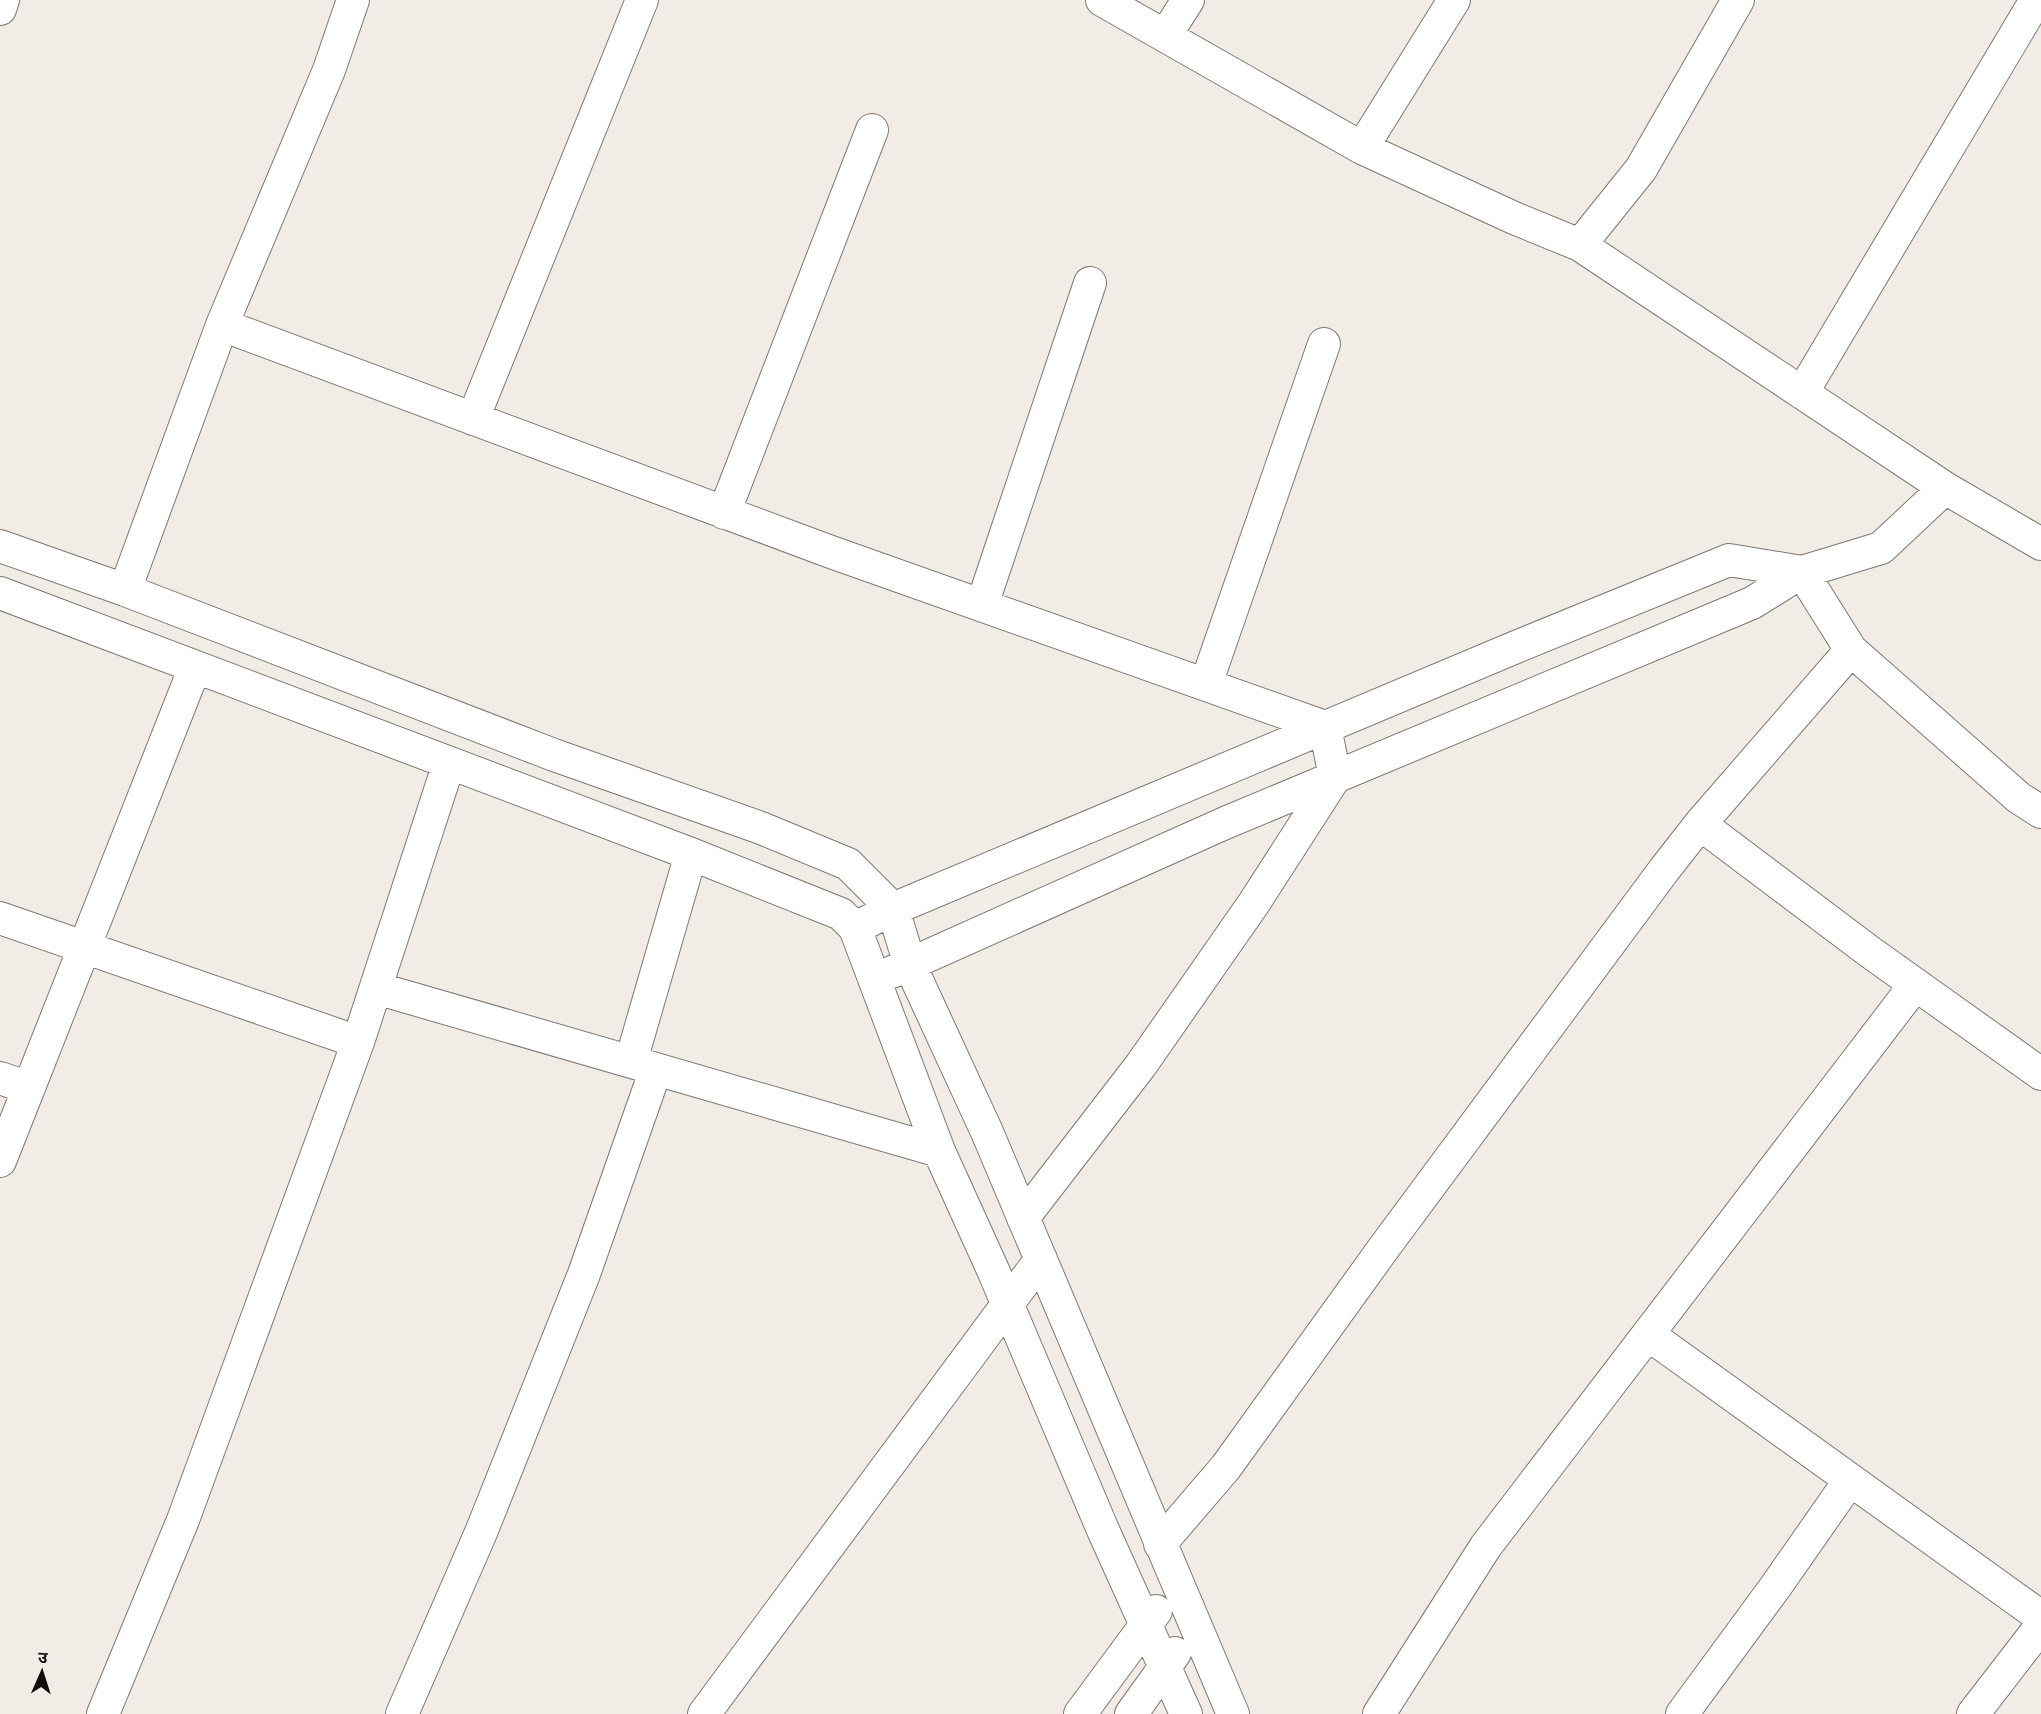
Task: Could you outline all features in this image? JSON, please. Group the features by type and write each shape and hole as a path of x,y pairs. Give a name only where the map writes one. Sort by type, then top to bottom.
{"street":[{"path":"0,9 3,0"},
{"path":"125,590 222,325 329,70 353,0"},
{"path":"473,419 642,0"},
{"path":"1102,0 1362,148 1580,245 1945,488 2041,544"},
{"path":"1165,36 1188,0"},
{"path":"1362,148 1454,0"},
{"path":"1580,245 1641,170 1738,0"},
{"path":"1802,393 2036,0"},
{"path":"724,513 872,130"},
{"path":"982,605 1090,283"},
{"path":"222,325 724,513 1325,727"},
{"path":"1206,684 1324,344"},
{"path":"875,979 1335,777 1752,603 1802,572 1881,548 1945,488"},
{"path":"0,546 125,590 554,755 794,842 848,864 893,909 910,964 1041,1259 1233,1714"},
{"path":"855,928 893,909 1325,727 1729,560 1802,572 1851,650 2019,798 2041,812"},
{"path":"0,593 691,854 841,914 855,928 939,1151 1007,1302 1103,1530 1186,1714"},
{"path":"1160,1544 1226,1467 1383,1249 1700,824 1851,650"},
{"path":"0,1161 14,1083 84,947 195,667"},
{"path":"1023,1218 1141,1065 1254,903 1335,777 1325,727"},
{"path":"103,1714 183,1520 358,1042 449,763"},
{"path":"1700,824 1915,985 2041,1074"},
{"path":"402,1714 482,1530 580,1285 644,1065 691,854"},
{"path":"0,918 358,1042"},
{"path":"1379,1714 1486,1546 1915,985"},
{"path":"376,988 939,1151"},
{"path":"704,1714 1041,1259"},
{"path":"1649,1335 2041,1617"},
{"path":"1682,1714 1850,1480"},
{"path":"1080,1714 1177,1583"},
{"path":"1131,1714 1195,1626"},
{"path":"1973,1714 2041,1626"}]}
